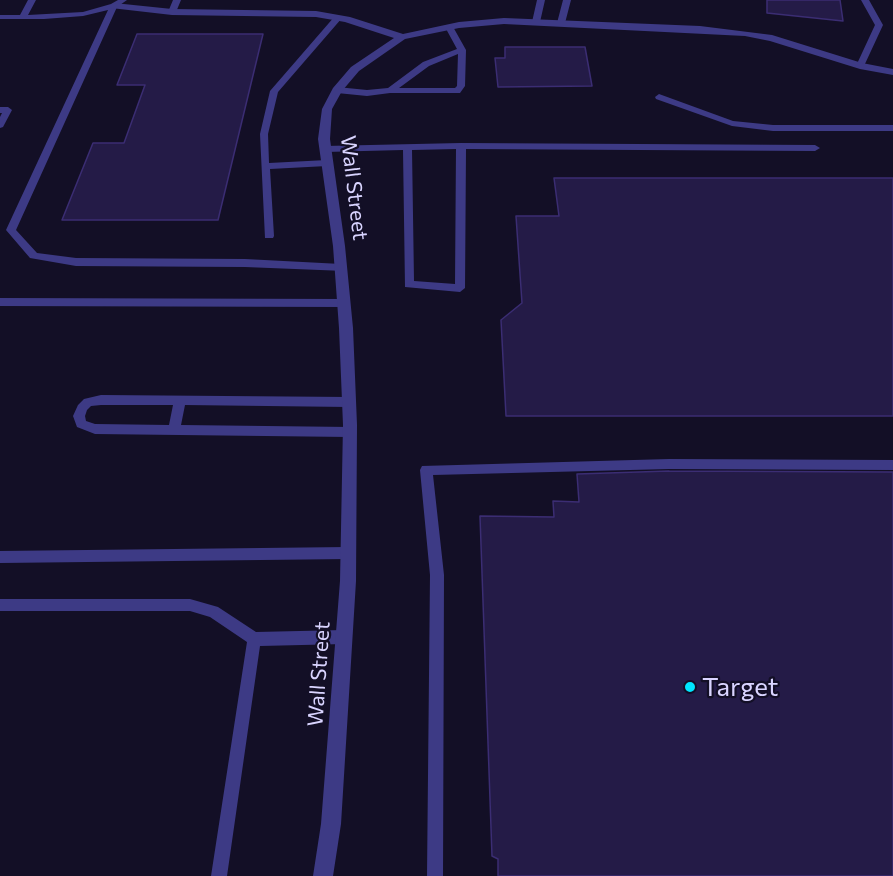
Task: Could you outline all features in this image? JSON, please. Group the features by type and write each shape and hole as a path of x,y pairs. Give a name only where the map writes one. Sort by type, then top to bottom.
{"street":[{"path":"118,3 172,12 297,12 338,18 402,37"},
{"name":"Wall Street","path":"323,876 331,824 348,553 350,432 344,303 325,149 325,118 337,90 355,69 402,37 486,22 561,23 745,33 772,38 860,66 893,72"}],"lane":[{"path":"22,17 32,0"},
{"path":"172,12 177,0"},
{"path":"536,22 542,0"},
{"path":"561,23 567,0"},
{"path":"860,66 879,25 865,0"},
{"path":"0,17 83,14 118,3"},
{"path":"118,3 11,230 34,256 76,262 245,263 341,268"},
{"path":"269,236 264,134 274,91 338,18"},
{"path":"337,90 367,93 390,90 457,92 462,86 462,50 449,27"},
{"path":"390,90 426,64 462,50"},
{"path":"659,98 732,123 773,128 893,128"},
{"path":"0,110 8,110 0,125"},
{"path":"325,149 461,146 815,148"},
{"path":"407,147 409,284 460,288 461,146"},
{"path":"265,166 327,163"},
{"path":"0,302 344,303"},
{"path":"174,430 180,400"},
{"path":"349,402 94,401 88,402 80,416 81,424 95,429 350,432"},
{"path":"435,876 437,575 426,470 669,464 893,465"},
{"path":"0,556 348,553"},
{"path":"0,606 190,605 213,612 254,639 344,637"},
{"path":"219,876 254,639"}],"building":[{"path":"767,0 840,0 843,21 767,13"},
{"path":"137,34 263,34 218,220 62,220 93,143 124,143 145,85 117,85"},
{"path":"505,47 585,47 592,86 498,87 495,58 505,58"},
{"path":"554,178 893,178 893,416 506,416 501,320 522,303 516,216 559,216"},
{"name":"Target","path":"669,471 893,472 893,876 498,876 498,859 492,856 480,516 554,517 553,501 579,502 577,474"}],"place":[{"name":"Target","path":"690,687"}]}
